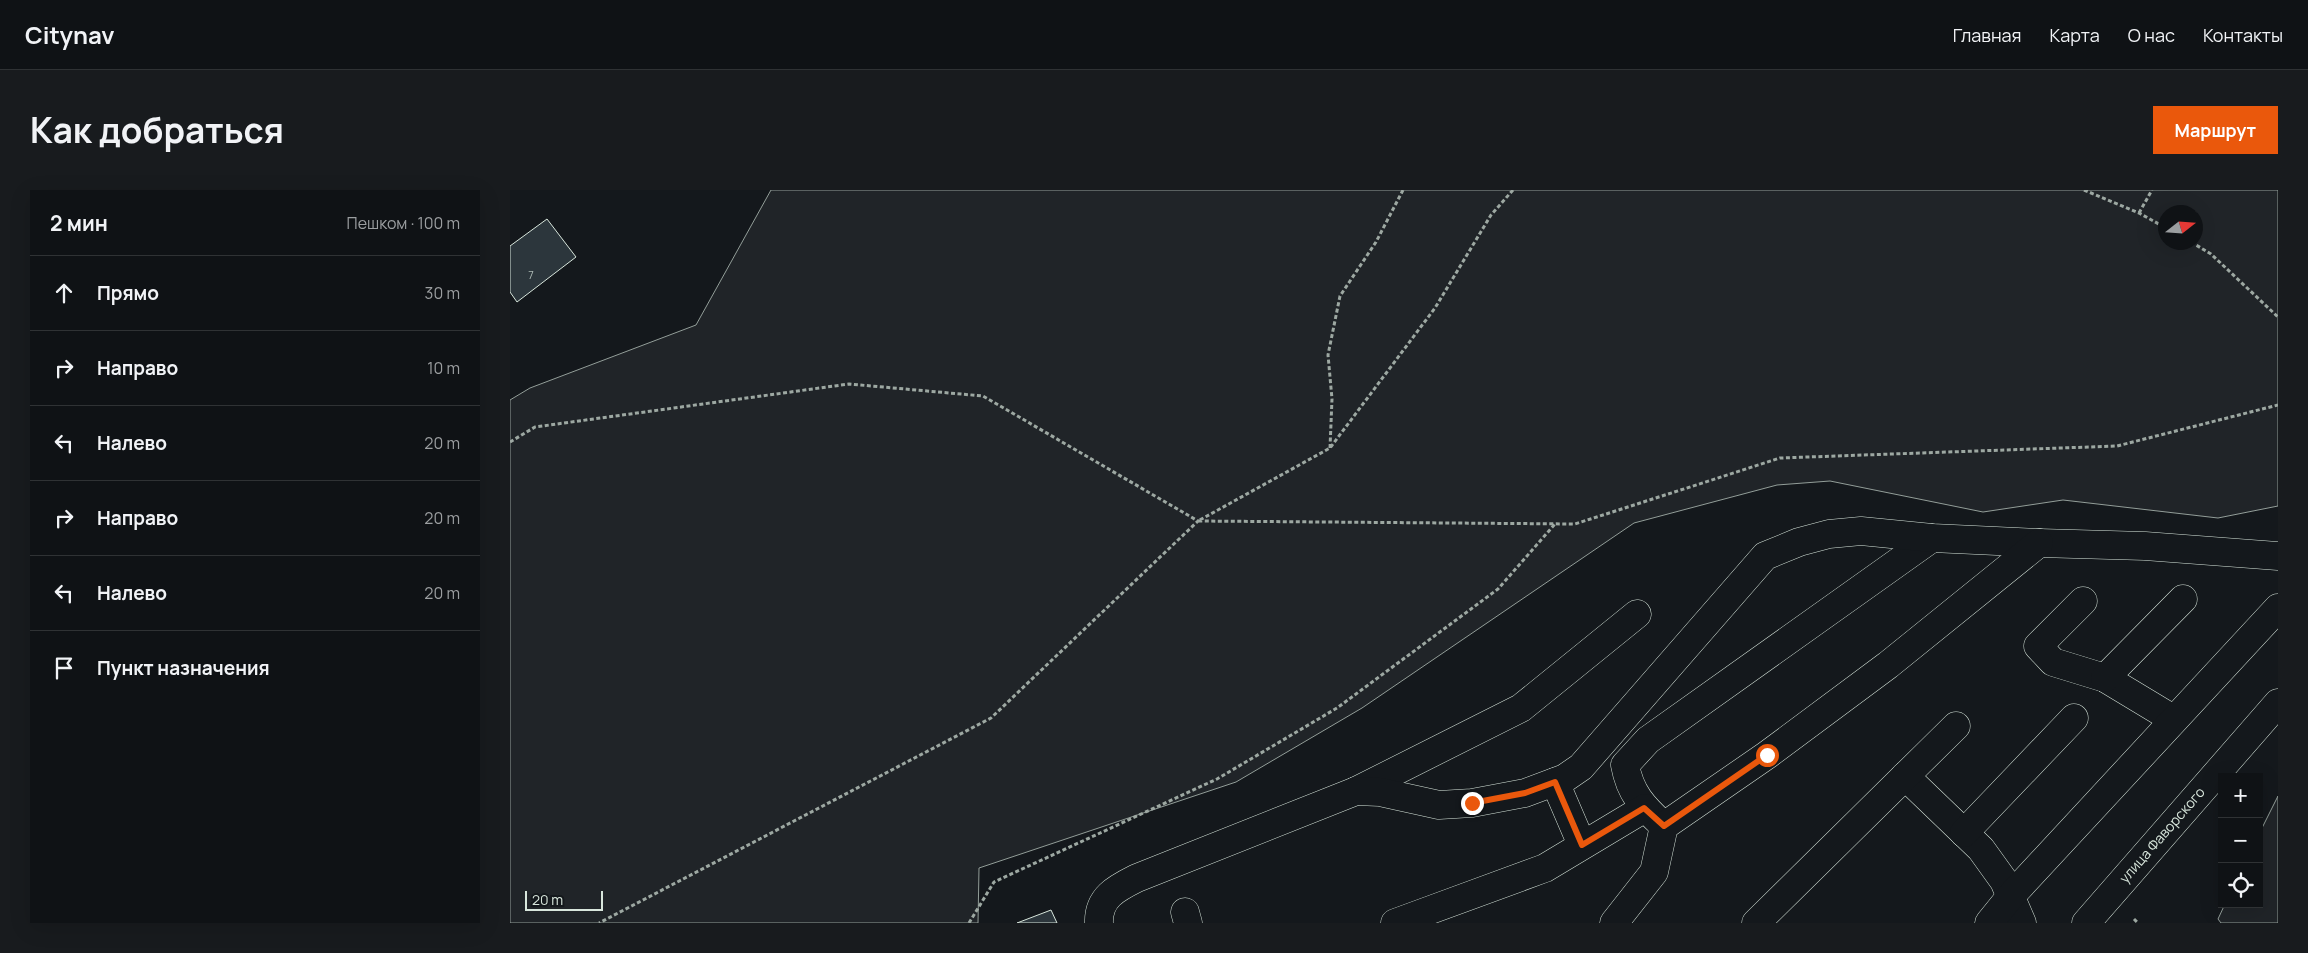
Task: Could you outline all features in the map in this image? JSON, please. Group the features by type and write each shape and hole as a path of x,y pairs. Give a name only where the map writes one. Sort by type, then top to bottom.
{"street":[{"path":"1356,791 1380,792 1439,804 1472,803 1525,793 1565,778 1581,767 1765,556 1799,542 1829,534 1861,531 1932,538 2146,546 2278,556"},
{"path":"1614,923 1654,872 1654,817 1628,783 1625,765 1648,740 1932,538"},
{"path":"1395,923 1545,868 1582,845 1654,817 1767,755 1888,666 2039,543"},
{"path":"2104,678 2183,599"},
{"path":"2083,601 2038,646 2053,662 2104,678 2173,720"},
{"path":"1989,923 2010,897 2278,608"},
{"path":"1099,923 1102,902 1112,890 1137,878 1356,791 1521,708 1637,614"},
{"name":"улица Фаворского","path":"2086,923 2278,703"},
{"path":"1964,833 2074,718"},
{"path":"1756,923 1956,726"},
{"path":"1905,776 1981,849 2004,881 2022,923"},
{"path":"1555,782 1582,845"}],"path":[{"path":"1330,448 1332,399 1328,355 1340,296 1376,242 1403,190"},
{"path":"599,923 991,718 1198,521 1330,448 1435,308 1491,215 1513,190"},
{"path":"2084,190 2139,213 2158,224"},
{"path":"2139,213 2152,190"},
{"path":"2203,249 2211,254 2278,317"},
{"path":"510,442 536,427 849,384 983,396 1198,521 1575,524 1780,458 2117,446 2278,405"},
{"path":"969,923 994,882 1218,779 1336,708 1498,589 1555,524"},
{"path":"2134,918 2138,923"}],"shaded area":[{"path":"771,190 2278,190 2278,506 2218,518 2063,500 1983,512 1830,481 1777,485 1634,523 1362,708 1236,782 979,868 978,923 510,923 510,400 530,388 696,325"},
{"path":"2278,796 2278,923 2221,923 2218,919 2223,908 2263,908 2263,826"}],"building":[{"path":"547,219 576,257 517,302 510,292 510,246"},
{"path":"1051,910 1057,923 1017,923"}],"route":[{"path":"1472,803 1525,793 1555,782 1582,845 1644,808 1664,826 1767,755"}]}
